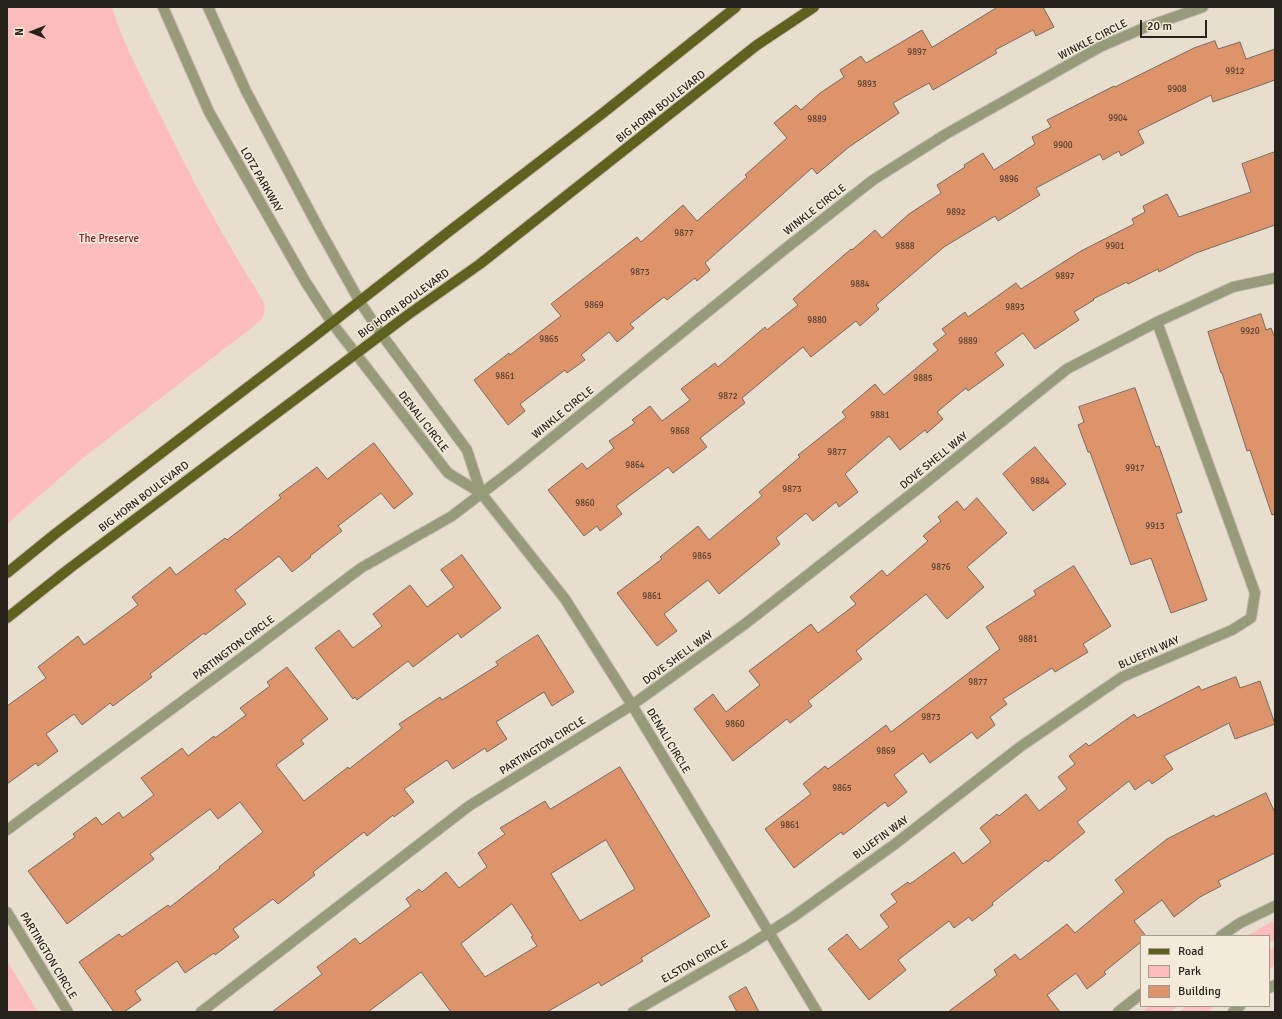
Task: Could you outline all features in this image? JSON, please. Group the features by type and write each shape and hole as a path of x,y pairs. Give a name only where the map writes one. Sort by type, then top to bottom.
{"main road":[{"path":"7,573 55,534 360,302 453,228 603,113 736,7"},
{"name":"BIG HORN BOULEVARD","path":"7,618 151,507 409,314 480,264 757,45 814,7"}],"street":[{"name":"LOTZ PARKWAY","path":"163,7 209,112 300,273 332,323 356,354"},
{"path":"208,7 246,91 317,225 360,302 382,335"},
{"name":"WINKLE CIRCLE","path":"481,493 516,467 785,249 873,180 946,134 1100,47 1146,27 1203,7"},
{"name":"DOVE SHELL WAY","path":"632,705 745,624 924,484 1067,369 1157,322 1233,287 1275,278"},
{"name":"BLUEFIN WAY","path":"768,932 895,844 1020,747 1122,676 1232,630 1251,618 1255,593 1157,322"},
{"name":"DENALI CIRCLE","path":"382,335 467,450 481,493 565,599 632,705 817,1012"},
{"name":"DENALI CIRCLE","path":"356,354 448,473 481,493"},
{"name":"PARTINGTON CIRCLE","path":"7,830 361,568 446,520 481,493"},
{"name":"PARTINGTON CIRCLE","path":"201,1012 469,806 632,705"},
{"path":"1222,935 1240,923 1275,906"},
{"name":"PARTINGTON CIRCLE","path":"7,912 68,1012"},
{"name":"ELSTON CIRCLE","path":"633,1012 768,932"},
{"path":"1118,1012 1140,995"}],"green space":[{"name":"The Preserve","path":"7,7 112,7 127,48 171,137 195,184 262,299 265,308 264,314 259,322 83,458 7,524"},
{"path":"1275,920 1275,940 1270,942 1270,935 1248,935"},
{"path":"1275,947 1275,966 1270,968 1270,950"},
{"path":"7,961 38,1012 7,1012"},
{"path":"1148,1007 1177,1007 1170,1012 1141,1012"},
{"path":"1186,1007 1214,1007 1208,1012 1179,1012"}],"building":[{"path":"998,7 1043,7 1054,27 1036,36 1033,30 995,50 997,53 933,90 929,83 893,103 899,113 849,147 817,174 812,168 705,263 710,270 697,281 695,278 667,300 664,297 630,324 634,328 617,342 609,332 581,355 585,360 567,373 565,370 520,404 525,411 508,425 474,380 561,316 551,304 637,237 641,242 683,205 697,221 747,177 745,175 787,138 774,123 796,105 801,110 820,93 844,77 840,70 861,56 866,63 922,30 932,47"},
{"path":"1215,41 1218,49 1240,42 1246,59 1275,49 1275,80 1213,102 1211,95 1138,131 1144,143 1121,156 1119,151 1103,160 1100,154 1036,188 1040,195 998,221 995,216 944,247 876,305 879,309 860,326 856,321 811,357 803,347 742,398 745,403 700,438 707,447 673,473 668,467 616,506 622,514 600,531 597,526 584,536 548,490 582,463 587,469 614,448 609,441 635,423 632,420 650,406 662,421 690,400 681,389 715,363 718,367 765,327 767,330 798,305 793,299 875,230 882,238 909,214 941,193 937,185 965,167 964,165 983,153 994,170 1035,144 1032,137 1051,127 1047,120 1194,48"},
{"path":"1275,152 1275,225 1196,253 1159,272 1158,269 1093,299 1094,300 1074,312 1079,320 1035,349 1023,333 995,353 1004,365 968,391 966,388 937,412 943,419 927,433 925,430 900,450 889,436 845,474 858,492 839,507 836,502 813,521 806,513 776,538 780,544 719,594 708,580 664,614 677,631 657,646 617,593 662,559 660,557 698,526 709,540 762,496 759,492 800,457 798,455 846,417 842,412 875,384 884,395 938,350 933,344 946,334 942,329 965,312 968,317 1016,283 1021,289 1081,251 1134,224 1132,219 1145,212 1143,206 1167,194 1179,217 1251,192 1242,164"},
{"path":"1261,314 1266,330 1271,328 1275,338 1275,514 1272,515 1250,450 1247,451 1208,332"},
{"path":"1135,388 1156,447 1159,446 1182,512 1176,514 1207,600 1171,613 1151,558 1131,565 1090,452 1088,452 1078,425 1084,422 1079,407"},
{"path":"374,443 413,494 394,509 381,493 338,526 342,531 292,572 279,556 235,590 246,604 205,635 204,633 150,674 152,677 113,706 110,703 82,725 74,714 46,734 58,751 38,766 36,763 7,784 7,706 46,678 38,667 78,636 84,645 138,605 132,597 170,567 176,575 225,538 227,540 281,498 279,495 317,467 327,479"},
{"path":"1035,447 1066,484 1033,511 1003,474"},
{"path":"977,498 1007,533 967,567 984,587 947,619 926,594 856,651 862,659 808,701 812,706 790,723 787,719 733,761 694,709 713,694 726,712 760,685 749,671 811,624 818,633 856,604 850,597 882,570 887,576 928,541 923,536 941,521 938,517 957,501 964,510"},
{"path":"462,555 501,608 461,638 458,633 413,667 408,661 357,700 355,697 353,699 315,648 339,630 353,648 382,626 373,614 410,585 427,607 454,587 441,570"},
{"path":"1074,566 1111,626 1083,644 1088,652 1055,672 1052,668 1003,699 1007,704 990,717 995,725 977,739 972,732 930,763 923,753 894,775 907,792 888,807 885,802 843,835 841,832 794,868 765,829 811,794 803,784 825,766 828,769 886,725 891,732 1000,649 986,627 1036,595 1034,591"},
{"path":"538,635 574,692 552,706 544,692 496,722 507,739 487,752 485,748 453,769 447,760 404,789 414,802 394,817 393,815 367,836 364,832 313,872 315,875 278,904 273,899 233,929 239,937 215,955 214,953 185,973 177,961 135,991 141,1000 124,1012 114,1012 79,962 119,934 122,937 168,905 170,907 263,832 240,802 218,819 210,809 150,854 154,859 67,924 28,871 75,837 73,834 96,817 102,825 119,812 123,818 154,795 141,778 182,748 188,756 214,736 215,738 246,715 240,708 270,686 267,682 287,667 328,719 301,740 304,744 276,765 304,801 348,767 349,769 402,728 399,724 440,697 442,700 498,665 496,662"},
{"path":"1236,677 1240,688 1260,681 1275,724 1235,739 1229,723 1164,756 1173,769 1152,784 1149,780 1135,790 1129,781 1077,822 1085,832 1048,862 1046,860 992,903 993,905 972,921 969,917 954,928 949,921 898,960 906,970 869,1000 828,949 847,934 860,950 889,927 880,915 897,902 891,894 908,882 910,884 954,852 963,864 991,842 980,828 997,814 999,816 1026,794 1039,811 1067,789 1058,777 1075,764 1069,756 1086,743 1089,746 1134,714 1137,718 1199,686 1201,690"},
{"path":"620,767 710,916 641,958 643,961 601,986 599,982 547,1012 451,1012 421,972 368,1012 272,1012 322,974 317,967 355,938 360,944 411,906 406,899 419,889 422,892 446,872 459,888 487,867 478,853 505,834 500,828 545,801 550,809","holes":["606,840 635,889 580,921 551,874","512,904 533,936 531,937 537,946 485,977 461,944"]},
{"path":"1266,793 1275,813 1275,853 1218,881 1221,886 1200,897 1174,917 1162,900 1134,921 1145,935 1140,935 1140,943 1104,972 1106,974 1087,989 1076,973 1047,995 1060,1012 948,1012 997,975 994,970 1015,954 1020,960 1067,924 1075,933 1124,892 1115,880 1167,839 1214,815 1215,817"},
{"path":"746,987 759,1012 737,1012 729,997"}]}
